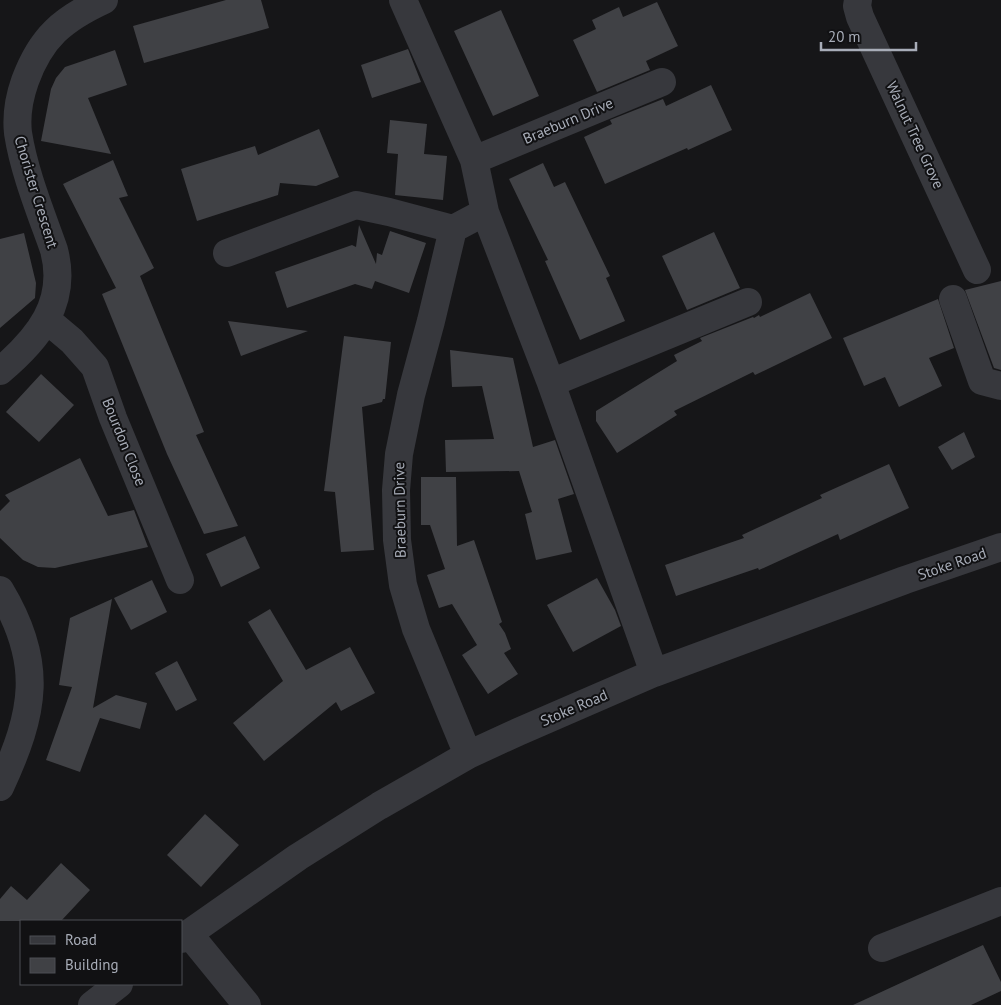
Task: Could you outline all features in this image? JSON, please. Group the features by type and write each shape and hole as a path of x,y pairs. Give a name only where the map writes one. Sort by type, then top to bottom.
{"street":[{"name":"Chorister Crescent","path":"0,371 26,347 47,320 54,297 58,264 21,151 18,105 33,62 46,40 68,20 104,0"},
{"path":"403,0 474,160 478,187 485,212 551,383 654,673"},
{"name":"Walnut Tree Grove","path":"858,0 857,6 860,17 977,270"},
{"name":"Braeburn Drive","path":"474,160 662,82"},
{"path":"227,252 356,206 389,212 453,229 485,212"},
{"name":"Braeburn Drive","path":"453,229 411,395 399,454 396,490 397,540 403,585 416,629 468,755"},
{"path":"953,299 982,381 1001,386"},
{"path":"551,383 748,302"},
{"name":"Bourdon Close","path":"47,320 72,341 95,367 113,418 180,580"},
{"name":"Stoke Road","path":"185,936 312,849 388,801 468,755 654,673 896,583 1001,547"},
{"path":"0,590 15,615 24,641 31,690 22,736 0,787"},
{"path":"882,948 1001,901"},
{"path":"185,936 247,1005"},
{"path":"92,1005 118,985"}],"building":[{"path":"226,0 261,0 269,28 144,63 133,26"},
{"path":"657,2 678,46 646,61 650,70 597,92 573,40 596,29 592,20 619,7 623,17"},
{"path":"501,10 539,96 493,116 454,31"},
{"path":"408,49 421,82 372,98 361,65"},
{"path":"115,50 127,85 88,98 111,154 41,141 51,89 56,78 65,67"},
{"path":"711,85 732,130 605,184 584,137 612,124 610,120 663,99 666,106"},
{"path":"390,120 427,124 424,154 447,156 443,200 395,195 398,154 387,153"},
{"path":"319,129 339,177 316,186 280,183 278,195 197,221 181,169 255,146 258,155"},
{"path":"113,160 128,196 119,198 154,268 140,276 204,432 196,435 238,526 204,534 167,454 102,294 116,288 63,184"},
{"path":"543,163 554,187 565,182 610,276 606,278 625,321 580,340 545,261 548,260 509,179"},
{"path":"359,225 376,264 377,253 382,255 390,231 426,243 409,293 375,281 372,289 355,284 287,308 275,272 352,245 356,247"},
{"path":"714,232 740,288 687,310 662,256"},
{"path":"24,233 36,283 35,298 0,328 0,239"},
{"path":"1001,281 1001,370 994,368 965,290"},
{"path":"810,293 832,338 755,375 753,372 674,411 677,415 617,453 596,421 596,411 677,361 674,355 702,341 700,338 753,317 759,315 760,317"},
{"path":"938,299 954,348 929,358 942,386 899,407 885,377 864,386 843,338"},
{"path":"228,321 308,331 241,356"},
{"path":"344,336 391,342 385,399 382,402 362,407 374,550 341,552 335,492 324,491"},
{"path":"450,350 513,358 533,447 555,440 574,494 558,499 572,552 536,560 525,514 532,512 519,471 446,472 445,440 494,439 482,386 452,387"},
{"path":"41,374 74,405 39,442 6,412"},
{"path":"964,432 975,457 952,470 938,447"},
{"path":"80,458 108,516 134,510 148,547 55,568 38,567 23,560 0,538 0,511 10,501 5,495"},
{"path":"889,464 909,508 840,540 838,534 759,570 758,568 676,596 665,565 744,538 742,535 822,498 820,495"},
{"path":"421,477 456,477 457,546 474,540 502,622 499,624 505,633 511,649 504,653 518,674 488,694 462,655 477,645 452,604 439,608 427,575 445,569 430,525 421,525"},
{"path":"245,536 260,568 221,587 206,554"},
{"path":"597,578 615,610 621,626 573,652 547,605"},
{"path":"152,580 167,612 131,630 114,598"},
{"path":"112,599 93,708 116,695 147,703 140,729 100,718 80,772 46,760 72,687 59,685 70,618"},
{"path":"270,609 306,670 350,647 375,693 341,711 336,702 264,761 233,723 283,681 248,622"},
{"path":"177,661 197,700 176,711 155,673"},
{"path":"205,814 239,845 201,887 167,855"},
{"path":"61,863 90,890 62,920 0,921 0,899 11,886 27,900"},
{"path":"983,945 1001,982 1001,991 971,1005 853,1005"}]}
